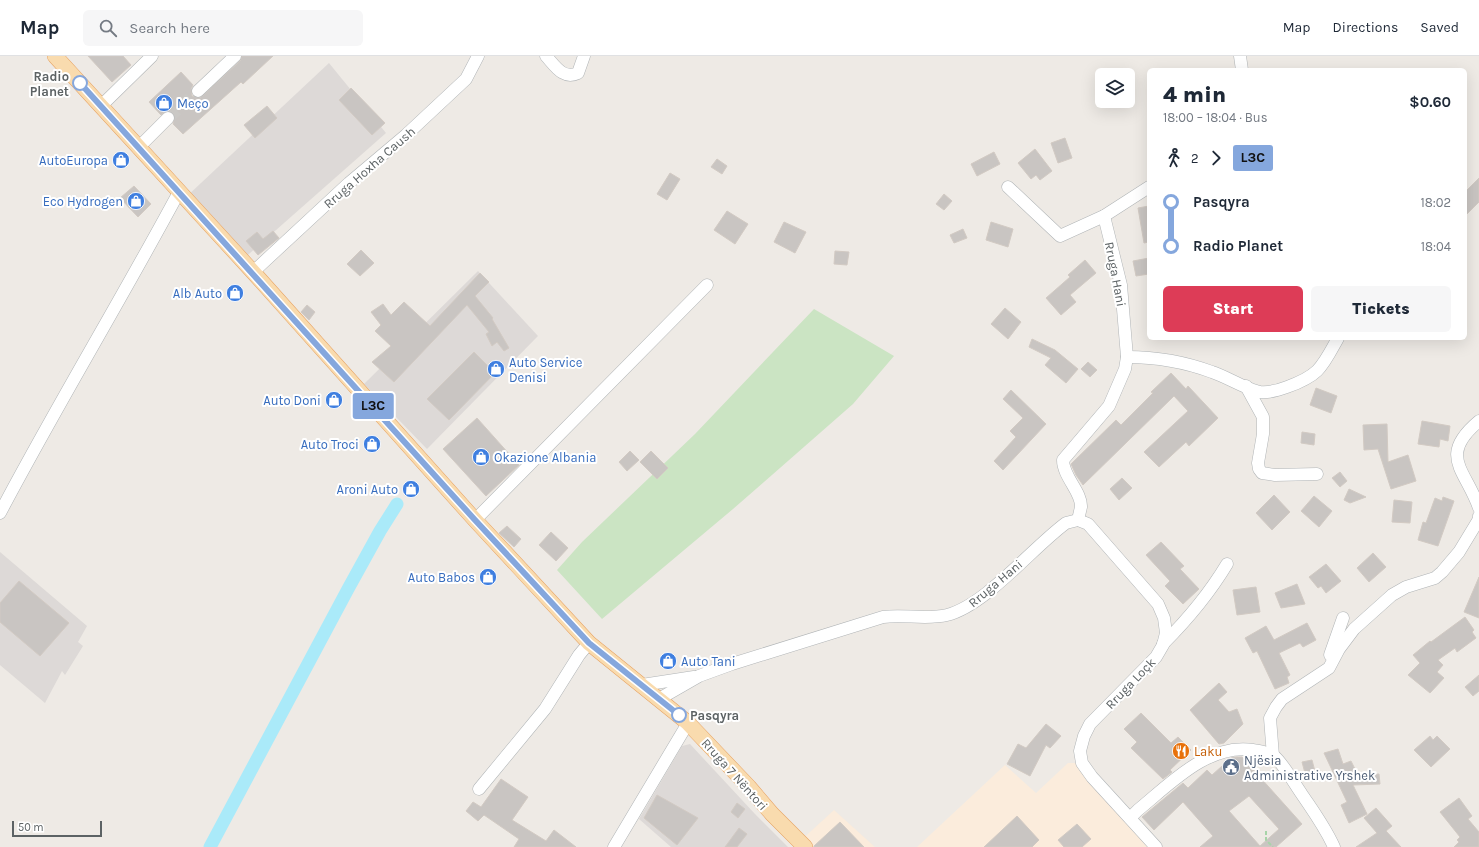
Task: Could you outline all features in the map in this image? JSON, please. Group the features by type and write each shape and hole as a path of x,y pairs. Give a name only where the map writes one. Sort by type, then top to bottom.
{"main road":[{"name":"Rruga 7 Nëntori","path":"55,56 253,272 475,520 589,643 688,723 749,787 772,814 805,847"}],"street":[{"path":"101,106 152,56"},
{"path":"198,91 235,56"},
{"name":"Rruga Hoxha Caush","path":"253,272 349,183 406,136 461,84 466,79 478,56"},
{"path":"546,56 557,69 565,75 572,76 578,73 582,66 584,56"},
{"path":"1240,56 1242,68"},
{"path":"138,148 168,118"},
{"path":"1008,187 1060,236 1104,216 1147,188"},
{"path":"0,513 42,433 143,258 179,192"},
{"name":"Rruga Hani","path":"659,699 699,676 732,664 883,617 896,615 930,617 958,612 980,598 1055,531 1066,523 1078,520 1081,506 1079,497 1063,467 1063,460 1109,406 1125,369 1127,357 1121,285 1104,216"},
{"path":"475,520 708,285"},
{"path":"1127,357 1140,357 1181,363 1212,372 1259,392 1277,391 1313,376 1324,364 1337,340"},
{"path":"1246,386 1263,418 1263,434 1258,463 1259,469 1262,473 1275,475 1317,474"},
{"path":"1479,421 1463,436 1457,446 1460,468 1466,483 1476,498 1479,508"},
{"path":"1274,756 1270,718 1282,699 1329,668 1339,648 1354,629 1392,595 1406,586 1435,578 1442,572 1459,552 1479,519 1479,516"},
{"name":"Rruga Loçk","path":"1078,520 1088,524 1158,604 1164,618 1166,633 1156,657 1090,724 1084,736 1080,751 1082,763 1092,777 1154,846"},
{"path":"1162,645 1186,621 1210,592 1227,564"},
{"path":"1329,668 1328,658 1343,618"},
{"path":"479,789 545,709 579,655 589,643"},
{"name":"Rruga Hani","path":"642,685 699,676"},
{"path":"614,847 688,723"},
{"path":"1130,818 1192,767 1215,754 1242,748 1262,751 1274,756 1327,830 1334,847"}],"path":[{"path":"1266,831 1266,840 1273,847"}],"shaded area":[{"path":"329,63 386,133 241,261 185,198"},
{"path":"478,271 538,336 427,449 364,384"},
{"path":"0,552 87,626 78,642 83,646 65,675 62,671 45,703 0,665"},
{"path":"690,744 788,847 671,847 639,819 682,746"},
{"path":"1068,763 1082,763 1151,847 917,847 1005,765 1036,793"},
{"path":"834,810 875,847 805,847 799,842"}],"green space":[{"path":"814,309 894,356 853,404 733,509 602,619 557,570 582,542 695,434"}],"building":[{"path":"88,56 123,56 131,65 112,82"},
{"path":"242,56 273,56 243,84 241,82 183,134 173,124 175,116 173,112 166,111 161,115 149,102 181,72 193,85 191,89 192,96 200,98 240,61"},
{"path":"351,88 385,123 372,135 339,100"},
{"path":"267,106 277,118 255,138 244,125"},
{"path":"1065,138 1072,158 1058,163 1051,143"},
{"path":"1035,149 1052,171 1040,180 1036,175 1031,179 1018,163"},
{"path":"994,152 1000,164 977,176 971,164"},
{"path":"717,159 727,166 722,174 711,167"},
{"path":"670,173 680,179 667,200 657,194"},
{"path":"1479,178 1479,202 1467,214 1467,190"},
{"name":"Eco Hydrogen","path":"134,186 151,204 138,217 120,198"},
{"path":"944,194 952,201 944,210 936,204"},
{"path":"1147,206 1147,242 1144,243 1138,208"},
{"path":"727,211 748,224 735,244 714,230"},
{"path":"784,222 806,232 795,253 774,242"},
{"path":"991,222 1013,229 1008,247 986,240"},
{"path":"963,229 967,238 954,243 950,235"},
{"path":"273,231 279,238 258,255 246,241 257,232 263,239"},
{"path":"361,250 374,263 360,276 347,264"},
{"path":"835,251 849,252 847,265 834,264"},
{"path":"1147,258 1147,274 1136,276 1133,261"},
{"path":"1085,260 1096,273 1070,295 1076,302 1061,315 1046,298 1070,277 1068,275"},
{"path":"480,273 489,282 475,296 493,318 492,319 509,348 504,351 497,342 492,346 486,334 489,332 467,305 394,382 372,362 391,346 375,331 381,325 371,312 383,304 391,315 404,302 430,326"},
{"path":"307,305 315,312 309,320 301,312"},
{"path":"1005,308 1021,322 1008,339 991,324"},
{"path":"1032,339 1055,350 1078,369 1066,383 1045,365 1051,358 1029,347"},
{"path":"474,352 495,373 449,420 427,399"},
{"path":"1088,362 1097,370 1090,377 1081,369"},
{"path":"1171,373 1186,389 1188,386 1218,418 1189,446 1186,442 1159,467 1144,452 1188,411 1174,396 1083,485 1071,464 1116,420 1121,425 1153,393 1151,392"},
{"path":"1316,388 1337,396 1331,413 1310,405"},
{"path":"1011,390 1046,424 1003,470 994,461 1016,437 1010,431 1023,418 1003,399"},
{"name":"Okazione Albania","path":"477,418 519,465 486,496 443,449"},
{"path":"1422,421 1450,426 1448,441 1440,439 1439,447 1418,444"},
{"path":"1387,424 1388,462 1408,455 1416,481 1391,489 1378,449 1364,450 1363,425"},
{"path":"1302,432 1315,434 1314,445 1301,443"},
{"path":"630,451 639,460 627,471 619,462"},
{"path":"651,451 668,468 657,479 640,462"},
{"path":"1340,472 1347,481 1340,487 1332,478"},
{"path":"1122,478 1132,488 1119,500 1110,489"},
{"path":"1349,489 1366,497 1350,503 1344,500"},
{"path":"1274,495 1290,512 1272,530 1256,513"},
{"path":"1314,496 1332,511 1319,527 1301,511"},
{"path":"1443,497 1454,501 1438,546 1418,540 1423,522 1426,523 1435,498 1442,501"},
{"path":"1394,500 1412,502 1410,523 1392,522"},
{"path":"507,526 521,539 514,547 499,533"},
{"path":"551,532 568,548 556,561 539,545"},
{"path":"1161,542 1184,566 1180,569 1199,589 1183,604 1165,586 1170,581 1146,555"},
{"path":"1373,553 1386,567 1369,582 1357,568"},
{"path":"1326,564 1341,581 1326,593 1321,586 1318,588 1309,577"},
{"path":"1479,577 1479,618 1464,612"},
{"path":"19,581 69,623 40,656 0,622 0,603"},
{"path":"1297,584 1305,604 1281,608 1275,593"},
{"path":"1256,587 1260,612 1237,615 1233,590"},
{"path":"1465,617 1474,630 1472,632 1476,638 1457,652 1455,648 1438,660 1443,665 1437,672 1444,678 1430,693 1408,675 1420,663 1413,655 1430,641 1431,642"},
{"path":"1307,623 1316,640 1303,647 1300,643 1279,653 1290,675 1287,677 1289,683 1275,689 1257,651 1253,653 1245,638 1266,626 1274,640"},
{"path":"1479,675 1479,691 1473,696 1465,687"},
{"path":"1219,683 1227,692 1218,700 1229,712 1237,709 1243,724 1224,743 1219,744 1190,710"},
{"path":"1141,713 1171,743 1178,737 1191,750 1170,770 1172,772 1163,779 1131,748 1137,742 1124,729"},
{"path":"1046,724 1061,736 1050,748 1046,745 1030,776 1007,764 1018,744 1026,748"},
{"path":"1430,736 1433,740 1437,736 1450,749 1431,767 1414,750"},
{"path":"1338,749 1343,764 1351,761 1358,775 1379,774 1380,784 1353,785 1367,814 1349,823 1341,805 1347,802 1324,753"},
{"path":"1242,757 1302,824 1276,847 1200,847 1213,836 1183,802 1154,830 1142,817 1183,783 1188,788 1207,770 1212,775 1231,758","holes":["1249,796 1279,829 1260,846 1229,811"]},
{"path":"1312,760 1316,775 1306,777 1302,762"},
{"path":"501,779 528,797 512,820 546,841 554,830 576,847 514,847 519,839 484,815 478,821 466,811 473,802 481,807"},
{"path":"657,795 698,818 677,845 644,818"},
{"path":"1459,798 1472,816 1468,819 1479,832 1479,847 1454,847 1459,842 1457,840 1460,837 1440,812"},
{"path":"737,803 745,809 738,818 731,812"},
{"path":"1376,808 1392,826 1386,831 1401,847 1356,847 1377,833 1364,818"},
{"path":"1017,816 1039,840 1032,847 984,847"},
{"path":"840,822 864,847 814,847 814,846"},
{"path":"1077,824 1091,839 1082,847 1064,847 1058,840"},
{"path":"739,828 747,834 737,847 725,847"}],"waterway":[{"path":"210,847 348,589 380,531 397,504"}],"tunnel":[{"path":"168,118 198,91"}],"bus line":[{"name":"L3C","path":"80,83 168,181 253,272 475,520 589,643 679,715"}],"place":[{"name":"Radio Planet","path":"80,83"},
{"name":"Meço","path":"164,103"},
{"name":"AutoEuropa","path":"121,160"},
{"name":"Eco Hydrogen","path":"136,201"},
{"name":"Alb Auto","path":"235,293"},
{"name":"Auto Service Denisi","path":"496,369"},
{"name":"Auto Doni","path":"334,400"},
{"name":"Auto Troci","path":"372,444"},
{"name":"Okazione Albania","path":"481,457"},
{"name":"Aroni Auto","path":"411,489"},
{"name":"Auto Babos","path":"488,577"},
{"name":"Auto Tani","path":"668,661"},
{"name":"Pasqyra","path":"679,715"},
{"name":"Laku","path":"1181,751"},
{"name":"Njësia Administrative Yrshek","path":"1231,767"}]}
